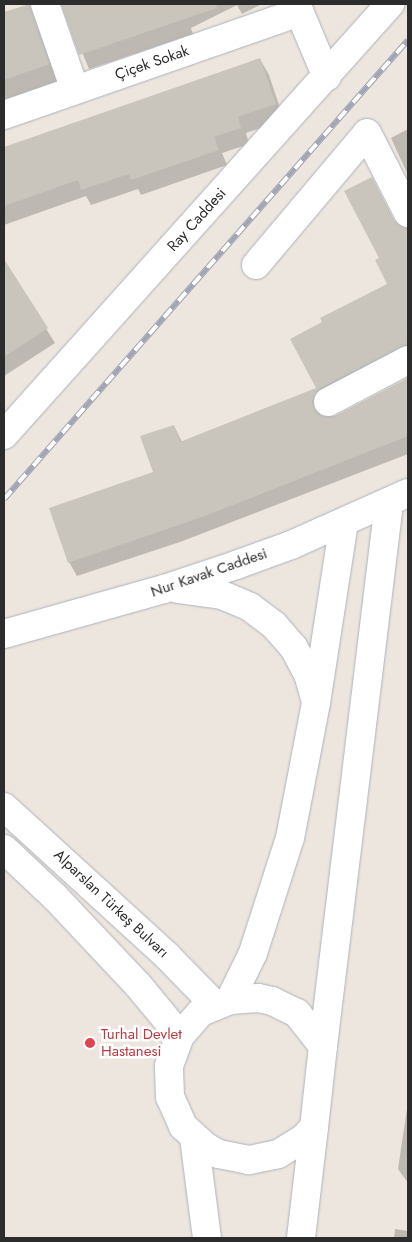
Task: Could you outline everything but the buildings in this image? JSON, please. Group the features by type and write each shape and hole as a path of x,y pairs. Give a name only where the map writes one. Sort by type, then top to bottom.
{"street":[{"path":"45,4 75,90"},
{"name":"Ray Caddesi","path":"4,435 390,4"},
{"path":"298,8 326,77"},
{"name":"Çiçek Sokak","path":"4,115 298,8"},
{"path":"256,265 367,133 408,213"},
{"path":"328,402 408,360"},
{"path":"302,1238 323,1046 398,498"},
{"name":"Nur Kavak Caddesi","path":"4,634 164,589 291,545 398,498"},
{"path":"223,1002 253,953 290,838 316,703 344,523"},
{"path":"164,589 193,589 222,595 250,607 274,624 294,648 304,665 316,703"},
{"name":"Alparslan Türkeş Bulvarı","path":"4,806 161,950 223,1002"},
{"path":"4,849 93,938 180,1036"},
{"path":"314,1127 304,1138 278,1154 249,1160 219,1154 194,1138 183,1126 170,1098 168,1066 180,1036 189,1023 223,1002 258,998 285,1006 307,1023 323,1046"},
{"path":"194,1138 207,1238"}],"railway":[{"path":"4,499 408,40"}],"place":[{"name":"Turhal Devlet Hastanesi","path":"90,1043"}]}
